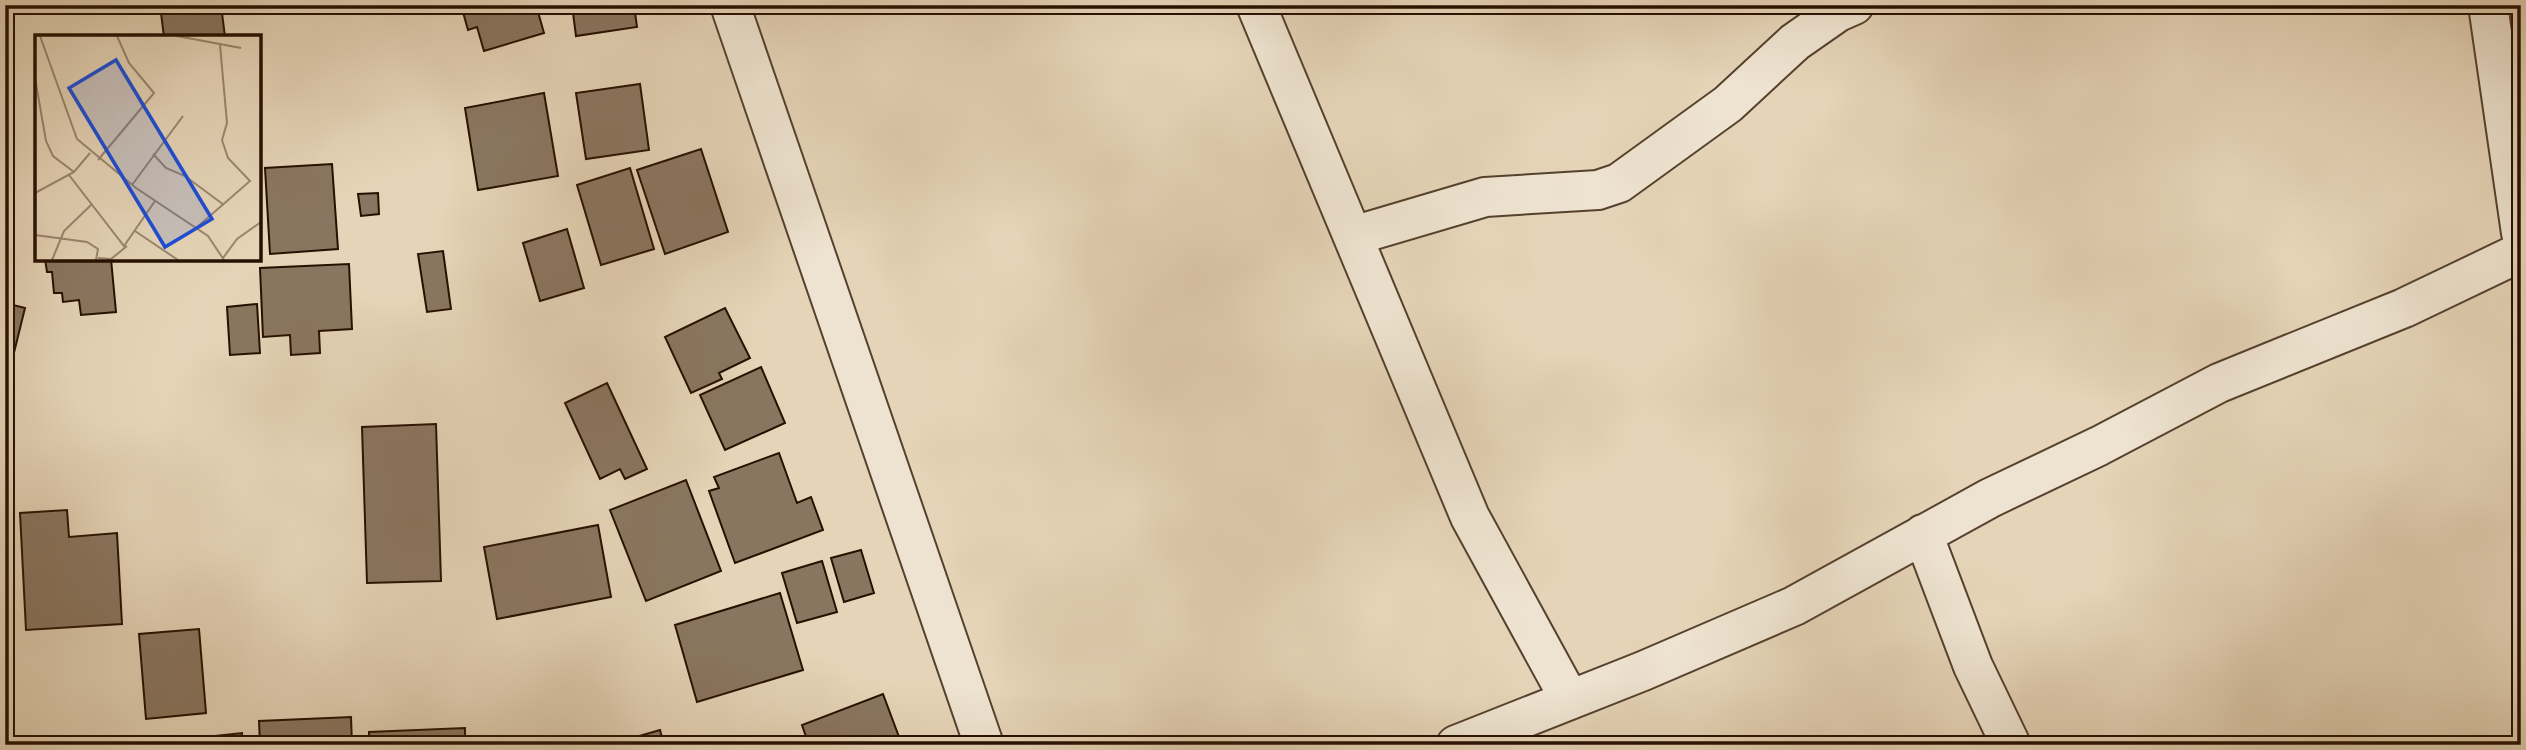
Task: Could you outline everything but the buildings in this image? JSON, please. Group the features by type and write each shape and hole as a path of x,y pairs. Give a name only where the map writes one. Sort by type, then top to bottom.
{"street":[{"path":"730,5 984,745"},
{"path":"1256,5 1470,517 1570,700"},
{"path":"1353,236 1485,197 1598,190 1619,183 1728,104 1796,42 1838,12 1854,5"},
{"path":"2488,5 2521,233"},
{"path":"1456,745 1643,671 1794,606 1923,534 2219,383 2404,308 2521,252"},
{"path":"1923,534 1973,666 2011,745"}]}
